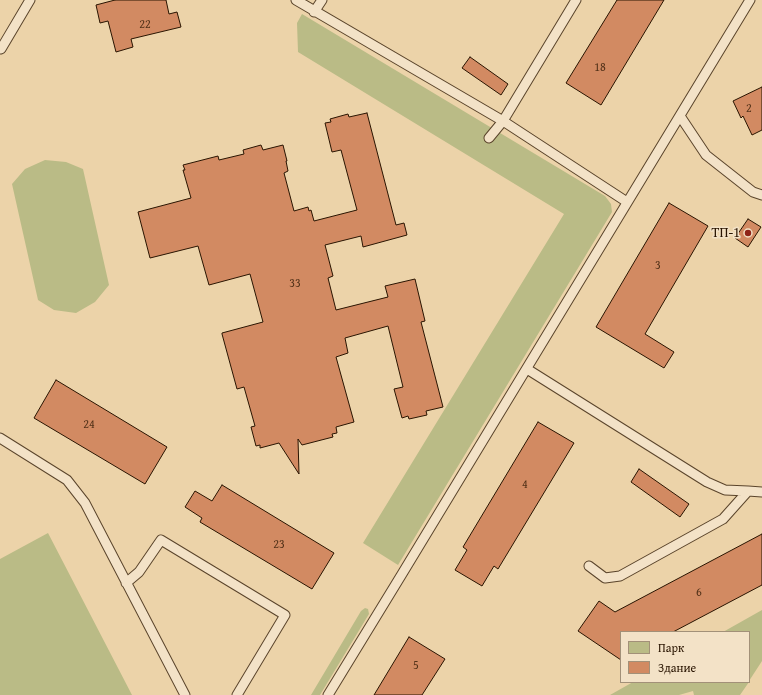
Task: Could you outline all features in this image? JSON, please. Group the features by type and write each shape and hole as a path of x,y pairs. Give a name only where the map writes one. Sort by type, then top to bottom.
{"lane":[{"path":"0,49 30,0"},
{"path":"296,0 314,12 503,121 627,202"},
{"path":"314,12 322,0"},
{"path":"489,138 503,121 576,0"},
{"path":"328,695 750,0"},
{"path":"680,116 706,155 753,192 762,196"},
{"path":"527,369 707,482 726,490 762,491"},
{"path":"0,438 67,480 85,503 185,695"},
{"path":"589,566 605,578 620,576 723,519 748,491"},
{"path":"126,583 139,572 160,540 285,615 237,695"}],"green space":[{"path":"302,14 605,196 611,204 612,212 398,565 363,543 564,214 298,52 297,23"},
{"path":"45,160 66,162 83,169 109,285 95,302 76,313 54,310 38,300 12,184 25,169"},
{"path":"48,533 132,695 0,695 0,559"},
{"path":"365,608 368,609 369,614 320,695 311,695 361,611"},
{"path":"762,610 762,661 750,679 750,631 725,631"},
{"path":"631,683 748,683 740,695 694,695 693,691 679,695 610,695"}],"building":[{"path":"115,0 166,0 169,14 177,12 181,27 131,39 133,47 116,52 108,21 100,23 96,5"},
{"path":"617,0 664,0 601,105 566,83"},
{"path":"470,57 508,84 501,95 462,68"},
{"path":"762,87 762,130 752,135 743,116 741,118 733,101"},
{"path":"367,113 396,225 404,223 407,235 363,247 361,236 325,245 333,276 328,278 336,310 388,297 385,286 415,279 425,321 421,322 443,407 426,411 427,415 409,419 408,416 402,418 394,389 403,387 388,326 345,338 348,353 336,357 354,422 336,427 337,433 332,434 333,437 302,445 298,439 299,474 279,443 260,448 260,445 256,446 251,427 255,426 244,387 237,389 222,334 263,322 250,274 209,285 198,246 150,258 138,212 191,198 183,165 218,156 219,160 244,154 243,150 261,145 263,150 283,145 288,171 284,173 294,211 308,207 309,211 311,210 314,221 357,210 341,150 332,152 325,123 331,122 330,119 348,114 349,117"},
{"path":"669,203 708,226 645,334 674,352 664,368 596,327"},
{"name":"ТП-1","path":"748,219 761,227 748,247 735,238"},
{"path":"56,380 167,447 145,484 34,418"},
{"path":"538,422 574,443 498,569 494,566 482,586 455,570 467,550 463,547"},
{"path":"639,469 689,504 680,517 631,482"},
{"path":"222,485 334,553 312,589 200,522 202,518 185,507 195,491 212,501"},
{"path":"762,534 762,585 675,631 620,631 620,659 578,631 599,601 615,612"},
{"path":"409,637 445,659 422,695 374,695"}],"place":[{"name":"ТП-1","path":"748,233"}]}
